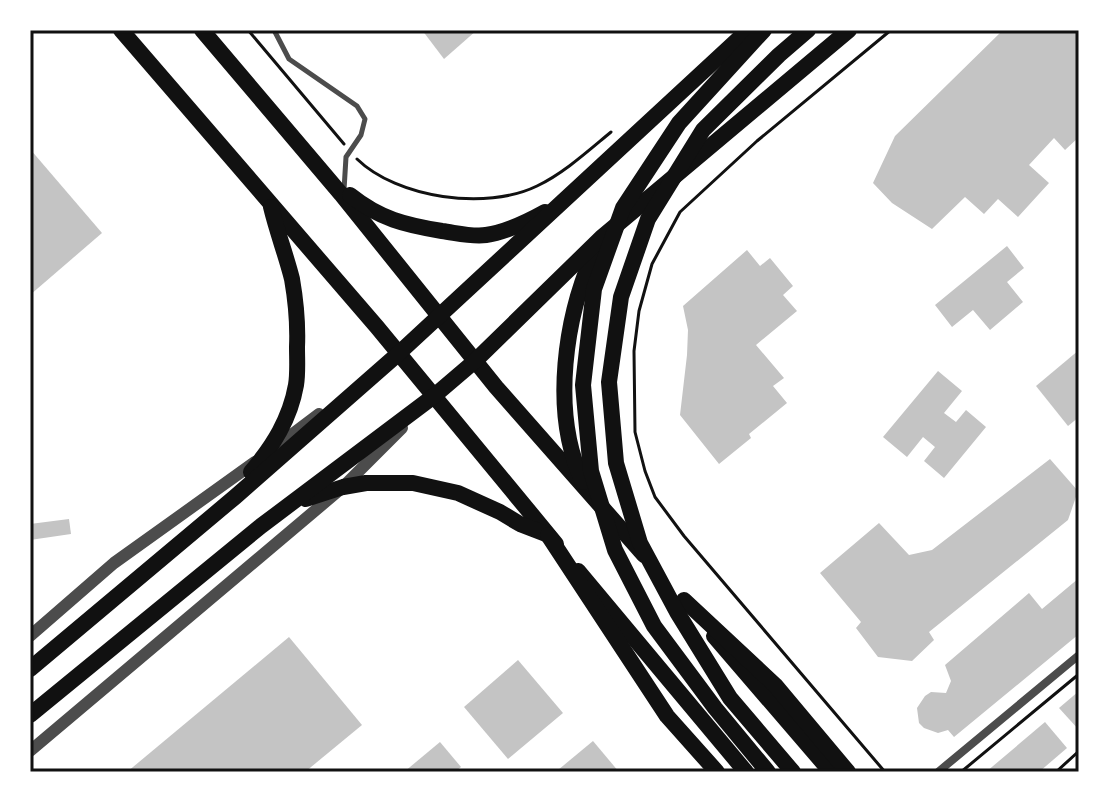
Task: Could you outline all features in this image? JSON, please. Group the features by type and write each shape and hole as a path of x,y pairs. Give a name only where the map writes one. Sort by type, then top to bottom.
{"main road":[{"path":"121,30 377,327 746,772"},
{"path":"202,30 343,192 475,361 831,772"},
{"path":"30,669 235,497 398,354 748,30"},
{"path":"764,30 679,123 623,208 594,289 583,385 591,471 615,550 654,626 768,772"},
{"path":"793,772 730,698 677,612 640,543 616,463 609,382 621,297 648,219 703,130 808,30"},
{"path":"261,526 434,396 475,361 601,238 849,30"},
{"path":"343,192 390,220 453,233 486,235 508,229 549,210 585,183"},
{"path":"235,497 282,429 297,382 297,323 293,289 271,205"},
{"path":"589,494 572,449 565,371 576,303 601,238"},
{"path":"30,715 276,513 297,501 343,487 390,482 435,486 480,501 520,524 548,535 667,716 717,772"},
{"path":"684,600 775,685 848,772"}],"street":[{"path":"30,636 114,563 267,454 398,354"},
{"path":"30,751 343,487 434,396"},
{"path":"938,772 1079,655"}],"lane":[{"path":"274,30 289,59 357,106 365,119 361,135 346,157 343,192"}],"path":[{"path":"248,30 359,162 382,177 423,193 471,199 505,197 536,187 572,164 614,129"},
{"path":"885,772 684,536 655,497 635,432 633,385 639,311 652,264 680,212 757,141 891,30"},
{"path":"961,772 1079,674"},
{"path":"1056,772 1079,751"}],"building":[{"path":"422,30 477,30 444,59"},
{"path":"1003,30 1079,30 1079,137 1065,150 1054,138 1029,165 1049,183 1018,217 998,199 984,214 965,197 932,229 892,203 873,183 895,136"},
{"path":"30,149 102,233 30,295"},
{"path":"1007,246 1024,268 1007,282 1023,302 990,330 973,310 952,327 935,305"},
{"path":"747,250 760,266 770,258 793,286 783,295 797,311 756,345 784,378 773,386 787,403 719,464 680,415 688,330 683,306"},
{"path":"1079,350 1079,417 1068,426 1036,386"},
{"path":"938,371 962,391 944,413 956,422 966,410 986,427 944,478 924,461 935,447 923,437 907,457 883,437"},
{"path":"1050,459 1078,491 1068,520 929,632 934,640 912,661 878,657 856,628 861,622 820,573 879,523 909,555 932,550"},
{"path":"69,519 71,534 30,540 30,524"},
{"path":"1079,578 1079,634 954,737 948,730 938,733 919,723 917,708 925,696 931,692 946,693 951,681 945,665 1029,593 1042,609"},
{"path":"289,637 362,725 305,772 127,772"},
{"path":"518,660 563,713 508,759 464,707"},
{"path":"1079,691 1079,730 1059,708"},
{"path":"1045,722 1067,748 1039,772 986,772"},
{"path":"593,741 619,772 559,772 558,770"},
{"path":"440,742 461,767 455,772 404,772"}]}
